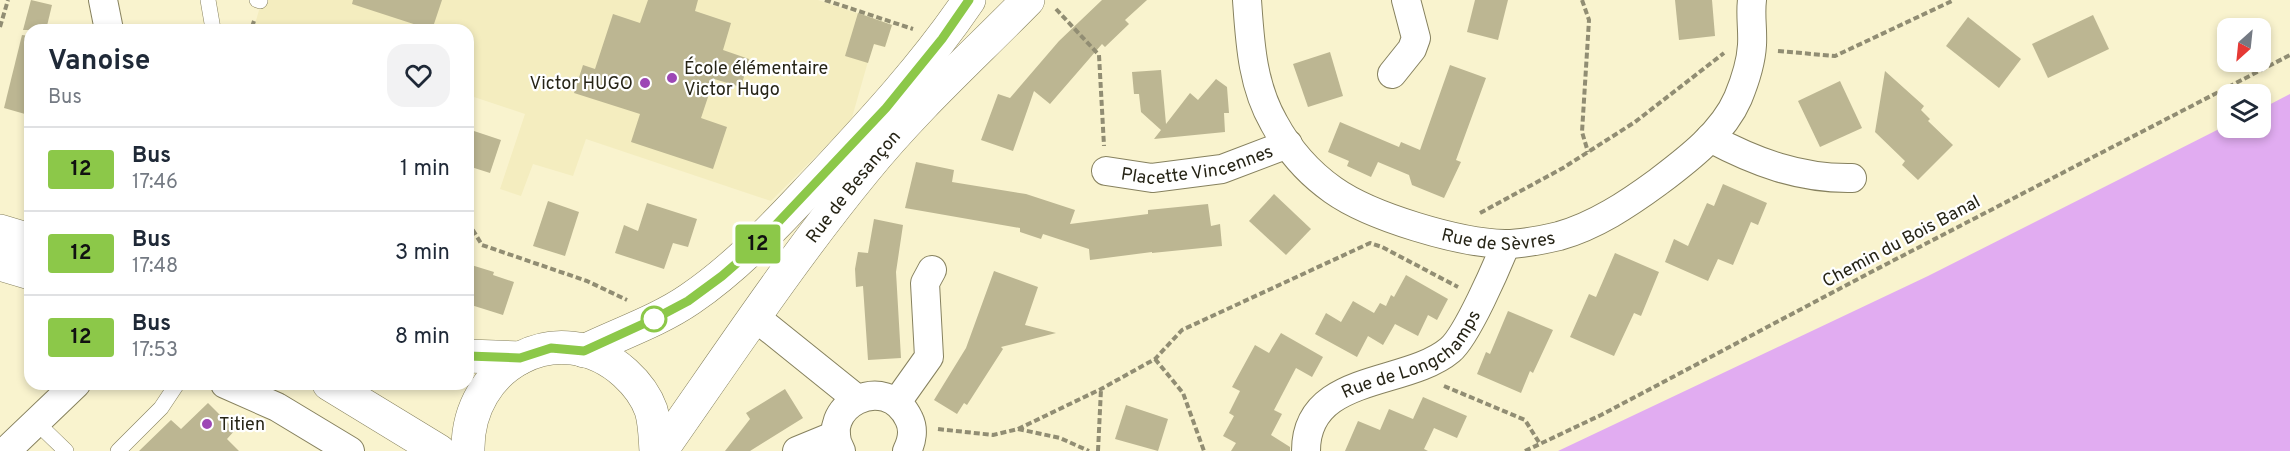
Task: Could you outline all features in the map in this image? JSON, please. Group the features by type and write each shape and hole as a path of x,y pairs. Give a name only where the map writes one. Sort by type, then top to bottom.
{"street":[{"path":"103,0 108,24"},
{"name":"Rue de Besançon","path":"584,351 688,301 753,249 886,108 942,39 969,0"},
{"name":"Rue de Sèvres","path":"1247,0 1256,79 1274,123 1302,163 1332,190 1350,201 1393,218 1453,236 1506,244 1559,236 1606,216 1639,196 1710,138 1737,100 1749,68 1752,45 1752,0"},
{"path":"1392,74 1412,49 1416,38 1406,0"},
{"name":"Rue de Besançon","path":"661,451 822,224 865,170 918,109 1041,4"},
{"path":"1710,138 1743,156 1779,169 1826,178 1852,178"},
{"name":"Placette Vincennes","path":"1106,171 1152,178 1222,170 1288,144"},
{"path":"0,231 24,238"},
{"name":"Rue de Longchamps","path":"1306,451 1308,433 1315,416 1328,401 1343,392 1434,361 1452,349 1495,270 1506,244"},
{"path":"0,264 24,271"},
{"path":"797,451 839,443 839,418 857,399 877,395 905,426 929,357 925,283 932,270"},
{"path":"755,317 857,399"},
{"path":"468,451 470,421 475,405 493,378 520,358 551,348 584,351 616,365 641,390 651,409 656,451"},
{"path":"474,356 520,358"},
{"path":"6,451 70,390"},
{"path":"239,390 277,407 350,451"},
{"path":"339,390 439,451"}],"lane":[{"path":"208,0 212,24"},
{"path":"118,451 161,408 173,390"},
{"path":"36,422 66,451"}],"path":[{"path":"0,27 8,0"},
{"path":"825,0 942,39"},
{"path":"1582,0 1589,20 1582,132 1588,152"},
{"path":"1453,236 1463,222 1563,168 1635,122 1740,41 1775,51 1835,56 1954,0"},
{"path":"1041,4 1099,55 1106,171"},
{"name":"Chemin du Bois Banal","path":"1526,451 1601,415 1926,243 2290,55"},
{"path":"474,232 482,245 587,280 637,305 645,323"},
{"path":"905,426 993,435 1018,429 1101,389 1155,359 1182,330 1370,243 1382,247 1480,299"},
{"path":"1155,359 1183,393 1204,451"},
{"path":"1406,370 1525,420 1540,444"},
{"path":"1098,451 1101,389"},
{"path":"1018,429 1060,438 1089,451"}],"shaded area":[{"path":"262,0 818,0 892,25 885,47 873,44 851,121 771,201 586,139 573,176 533,164 521,196 500,189 525,114 474,97 474,24 255,24"},
{"path":"2290,94 2290,451 1558,451 1928,276 2217,130 2217,138 2271,138 2271,104"}],"building":[{"path":"31,0 52,5 47,24 25,24"},
{"path":"353,0 442,0 434,24 414,24 352,4"},
{"name":"Victor HUGO","path":"648,0 698,0 695,11 731,23 723,50 749,59 741,87 714,79 701,118 727,127 713,169 631,142 640,114 574,93 583,65 595,69 613,14 640,23"},
{"path":"1102,0 1147,0 1125,20 1129,24 1105,47 1102,44 1050,104 1034,91 1013,151 981,140 998,94 1010,98 1059,41"},
{"path":"1475,0 1508,0 1498,40 1467,32"},
{"path":"1675,0 1712,0 1715,36 1679,40"},
{"path":"858,13 892,25 885,47 874,44 868,63 845,56"},
{"path":"2093,15 2109,49 2048,78 2032,44"},
{"path":"1968,17 2021,59 1999,88 1946,46"},
{"path":"22,35 24,35 24,114 4,108"},
{"path":"1330,52 1343,96 1308,107 1293,64"},
{"path":"1450,65 1486,78 1456,160 1461,162 1444,198 1412,185 1409,175 1378,162 1371,177 1347,166 1349,161 1328,152 1340,122 1399,147 1401,142 1420,150"},
{"path":"1161,70 1166,124 1190,93 1198,100 1216,79 1227,87 1229,113 1224,113 1225,132 1154,139 1161,130 1141,112 1139,94 1134,94 1132,72"},
{"path":"1885,71 1924,106 1921,110 1930,119 1928,121 1953,145 1918,180 1902,165 1905,161 1875,132"},
{"path":"1840,81 1862,128 1820,147 1798,101"},
{"path":"474,131 501,140 490,173 474,168"},
{"path":"916,162 954,170 952,182 1026,194 1075,210 1070,224 1148,214 1148,210 1208,204 1211,226 1220,224 1222,246 1090,260 1089,249 1043,234 1041,239 1020,232 1020,228 905,208"},
{"path":"1723,184 1767,203 1758,225 1751,222 1733,265 1718,259 1708,281 1665,262 1674,239 1688,246 1707,203 1714,206"},
{"path":"1274,194 1311,229 1286,255 1249,221"},
{"path":"548,201 579,212 565,256 533,246"},
{"path":"647,203 697,219 688,247 673,243 664,269 615,253 624,225 638,231"},
{"path":"874,219 903,225 896,272 901,358 868,360 863,286 856,287 855,269 858,252 868,253"},
{"path":"1615,253 1659,272 1641,316 1634,313 1614,356 1570,337 1589,294 1596,297"},
{"path":"474,266 514,282 503,315 474,306"},
{"path":"994,271 1038,287 1025,325 1056,333 1001,347 1003,349 967,405 964,403 957,414 934,400 966,348"},
{"path":"1406,275 1448,299 1437,320 1428,315 1418,336 1395,324 1383,345 1368,336 1357,357 1315,334 1326,313 1341,322 1353,301 1374,313 1380,303 1386,306 1391,295 1394,297"},
{"path":"1508,311 1553,330 1533,373 1530,371 1521,393 1477,374 1486,352 1490,354"},
{"path":"1281,333 1323,357 1312,377 1296,368 1274,410 1282,414 1271,435 1290,447 1290,451 1231,451 1236,443 1223,436 1234,416 1229,413 1240,391 1232,387 1255,345 1269,353"},
{"path":"785,389 803,418 750,451 725,451 750,419 746,413"},
{"path":"1423,397 1467,416 1457,438 1434,428 1424,449 1428,451 1345,451 1358,421 1380,430 1389,409 1413,419"},
{"name":"Titien","path":"208,403 235,430 227,439 239,451 139,451 171,420 181,429"},
{"path":"1126,405 1168,419 1158,451 1115,439"}],"bus line":[{"name":"12","path":"474,356 520,358 551,348 584,351 688,301 753,249 886,108 942,39 969,0"}],"place":[{"name":"École élémentaire Victor Hugo","path":"672,78"},
{"name":"Victor HUGO","path":"645,83"},
{"name":"Titien","path":"207,424"}]}
